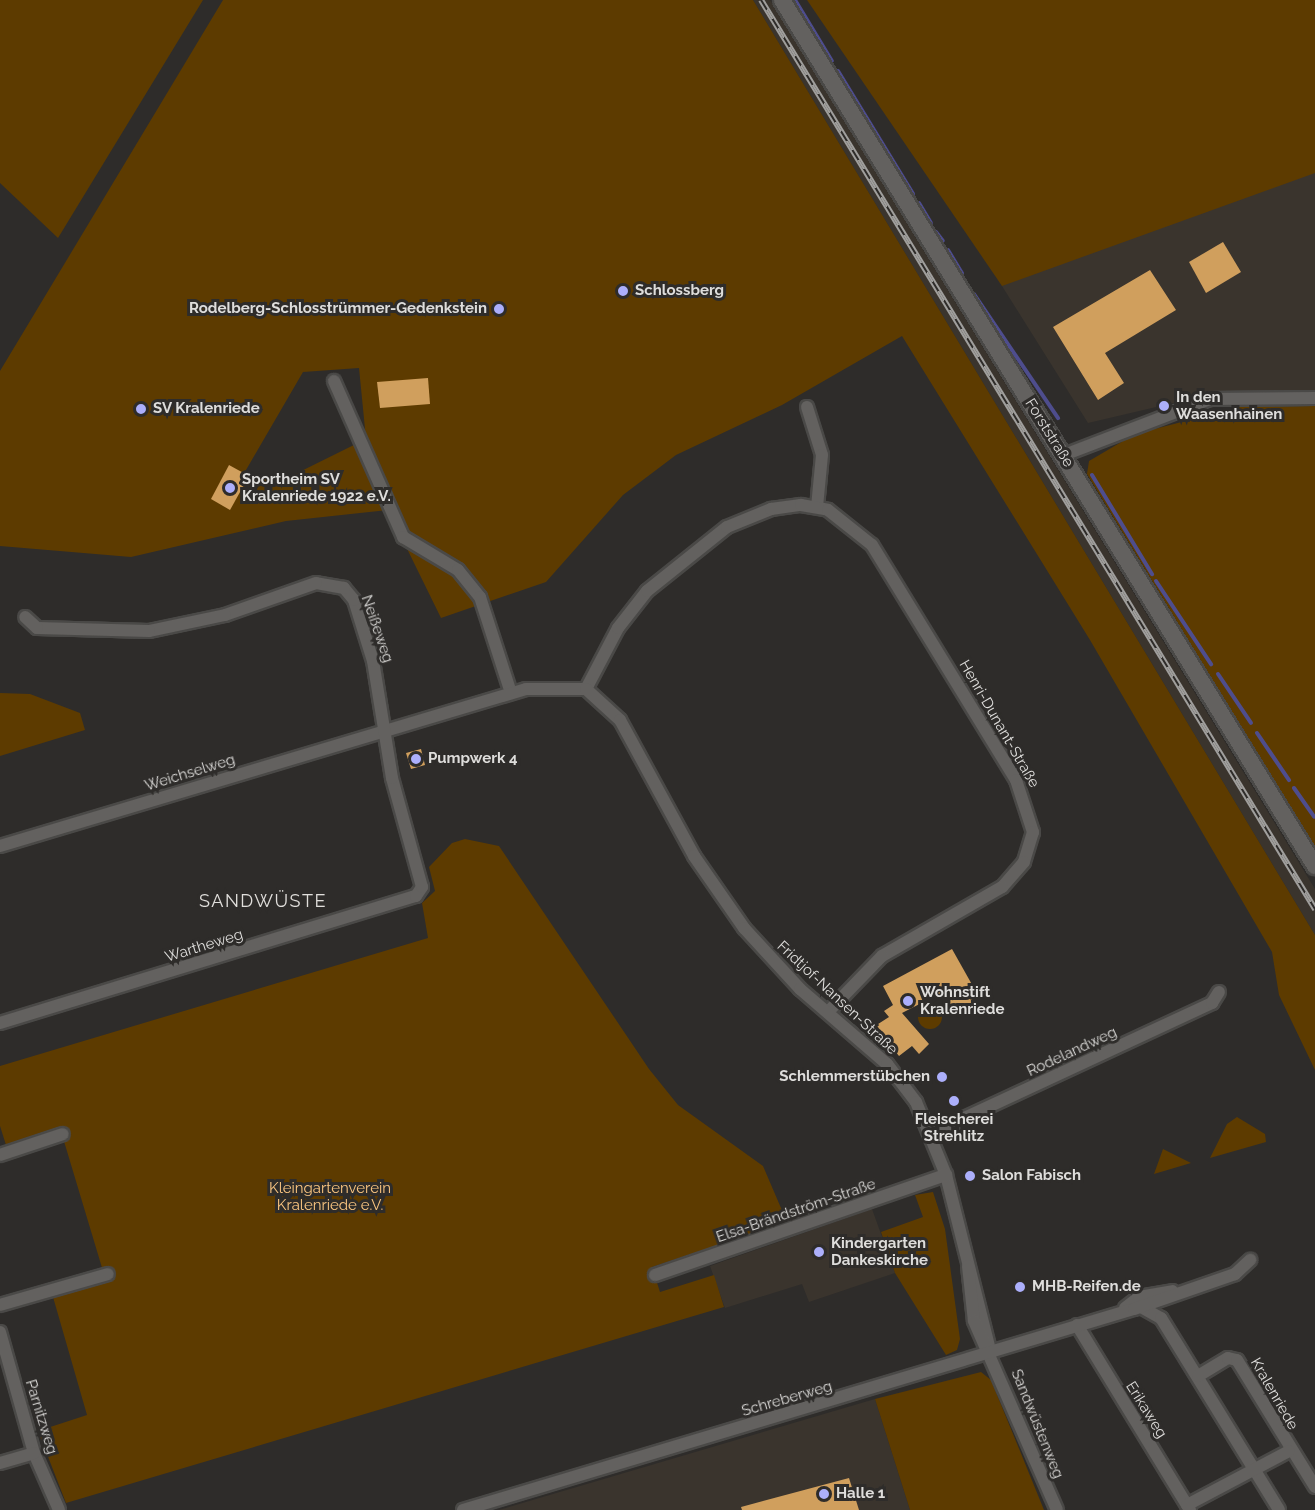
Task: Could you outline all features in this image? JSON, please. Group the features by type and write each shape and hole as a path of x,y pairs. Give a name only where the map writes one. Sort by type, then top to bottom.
{"main road":[{"name":"Forststraße","path":"782,0 1315,866"}],"street":[{"path":"334,381 403,537 458,570 476,590 511,693"},
{"path":"1064,455 1210,399 1315,398"},
{"path":"807,407 822,455 817,507"},
{"name":"Henri-Dunant-Straße","path":"586,689 628,614 683,557 758,513 785,506 817,507 851,524 872,545 1016,780 1033,832 1029,852 1011,879 882,956 828,1012"},
{"name":"Neißeweg","path":"25,617 37,628 149,631 225,615 316,583 337,583 357,608 388,729 392,778 422,881 416,897"},
{"path":"388,729 511,693 553,685 586,689"},
{"name":"Fridtjof-Nansen-Straße","path":"586,689 620,720 723,901 786,975 897,1075 932,1133 946,1175 990,1350"},
{"name":"Weichselweg","path":"0,846 388,729"},
{"name":"Wartheweg","path":"0,1023 416,897"},
{"name":"Rodelandweg","path":"932,1133 1212,1003 1219,992"},
{"path":"0,1155 63,1134"},
{"name":"Elsa-Brändström-Straße","path":"655,1275 946,1175"},
{"name":"Schreberweg","path":"463,1510 960,1364 990,1350 1140,1307 1235,1274 1250,1260"},
{"path":"0,1305 108,1274"},
{"name":"Schreberweg","path":"1119,1313 1139,1297 1182,1291"},
{"path":"1140,1307 1161,1318 1279,1510"},
{"name":"Erikaweg","path":"1077,1325 1189,1508"},
{"name":"Parnitzweg","path":"0,1332 34,1453 58,1510"},
{"name":"Sandwüstenweg","path":"990,1350 1057,1510"},
{"name":"Kralenriede","path":"1198,1376 1228,1358 1237,1360 1289,1451 1315,1486"},
{"name":"Kralenriede","path":"1189,1508 1289,1451"},
{"path":"0,1463 34,1453"}],"shaded area":[{"path":"753,0 770,0 1315,889 1315,935"},
{"path":"1315,169 1315,392 1216,393 1088,423 1002,286 1003,276"},
{"name":"Kindergarten Dankeskirche","path":"872,1209 895,1273 809,1302 802,1284 725,1308 710,1266"},
{"path":"875,1399 910,1510 499,1510"}],"green space":[{"path":"0,0 203,0 58,238 0,183"},
{"path":"223,0 753,0 1315,935 1315,1070 1279,995 1272,952 1090,640 902,336 782,405 676,455 623,495 546,582 441,618 388,510 286,521 131,557 0,546 0,371","holes":["359,368 366,439 275,484 246,470 303,372"]},
{"path":"807,0 1315,0 1315,173 1002,286"},
{"path":"1315,406 1315,848 1087,474 1089,461 1135,434 1240,407"},
{"path":"0,693 30,694 80,713 85,730 0,756"},
{"name":"Kleingartenverein Kralenriede e.V.","path":"465,839 499,846 649,1069 678,1105 763,1166 787,1222 652,1267 660,1292 714,1275 724,1307 66,1503 38,1431 87,1415 53,1297 106,1281 60,1128 6,1145 0,1126 0,1066 428,938 422,903 435,891 429,867 452,843"},
{"path":"930,1005 939,1008 942,1017 939,1026 930,1029 921,1026 918,1017 921,1008"},
{"path":"1237,1117 1265,1134 1266,1142 1210,1158 1227,1124"},
{"path":"1163,1149 1191,1163 1154,1174"},
{"path":"933,1192 945,1229 960,1339 957,1350 946,1355 895,1273 881,1232 923,1217 915,1195"},
{"path":"981,1372 991,1380 1044,1510 910,1510 875,1399"}],"building":[{"path":"1223,242 1241,272 1206,293 1189,262"},
{"path":"1150,270 1176,310 1105,353 1124,383 1098,400 1053,327"},
{"path":"428,378 430,404 380,408 377,382"},
{"name":"Sportheim SV Kralenriede 1922 e.V.","path":"229,465 249,476 230,510 211,499"},
{"name":"Pumpwerk 4","path":"421,749 425,765 411,769 406,753"},
{"name":"Wohnstift Kralenriede","path":"952,949 979,997 955,1016 943,992 902,1013 929,1044 919,1054 912,1046 899,1056 875,1026 889,1017 884,1011 893,1005 883,986"},
{"name":"Halle 1","path":"849,1478 859,1510 742,1510 741,1507"}],"waterway":[{"path":"795,0 832,61"},
{"path":"838,71 913,194"},
{"path":"919,203 931,223"},
{"path":"936,232 943,241"},
{"path":"948,250 962,273"},
{"path":"974,294 1058,418"},
{"path":"1092,475 1152,574"},
{"path":"1156,581 1211,664"},
{"path":"1218,674 1251,723"},
{"path":"1257,733 1289,780"},
{"path":"1294,788 1314,817"}],"railway":[{"path":"761,0 1315,909"}],"place":[{"name":"Schlossberg","path":"623,291"},
{"name":"Rodelberg-Schlosstrümmer-Gedenkstein","path":"499,309"},
{"name":"In den Waasenhainen","path":"1164,406"},
{"name":"SV Kralenriede","path":"141,409"},
{"name":"Sportheim SV Kralenriede 1922 e.V.","path":"230,488"},
{"name":"Pumpwerk 4","path":"416,759"},
{"name":"Wohnstift Kralenriede","path":"908,1001"},
{"name":"Schlemmerstübchen","path":"942,1077"},
{"name":"Fleischerei Strehlitz","path":"954,1101"},
{"name":"Salon Fabisch","path":"970,1176"},
{"name":"Kindergarten Dankeskirche","path":"819,1252"},
{"name":"MHB-Reifen.de","path":"1020,1287"},
{"name":"Halle 1","path":"824,1494"}],"district":[{"name":"SANDWÜSTE","path":"263,901"}]}
